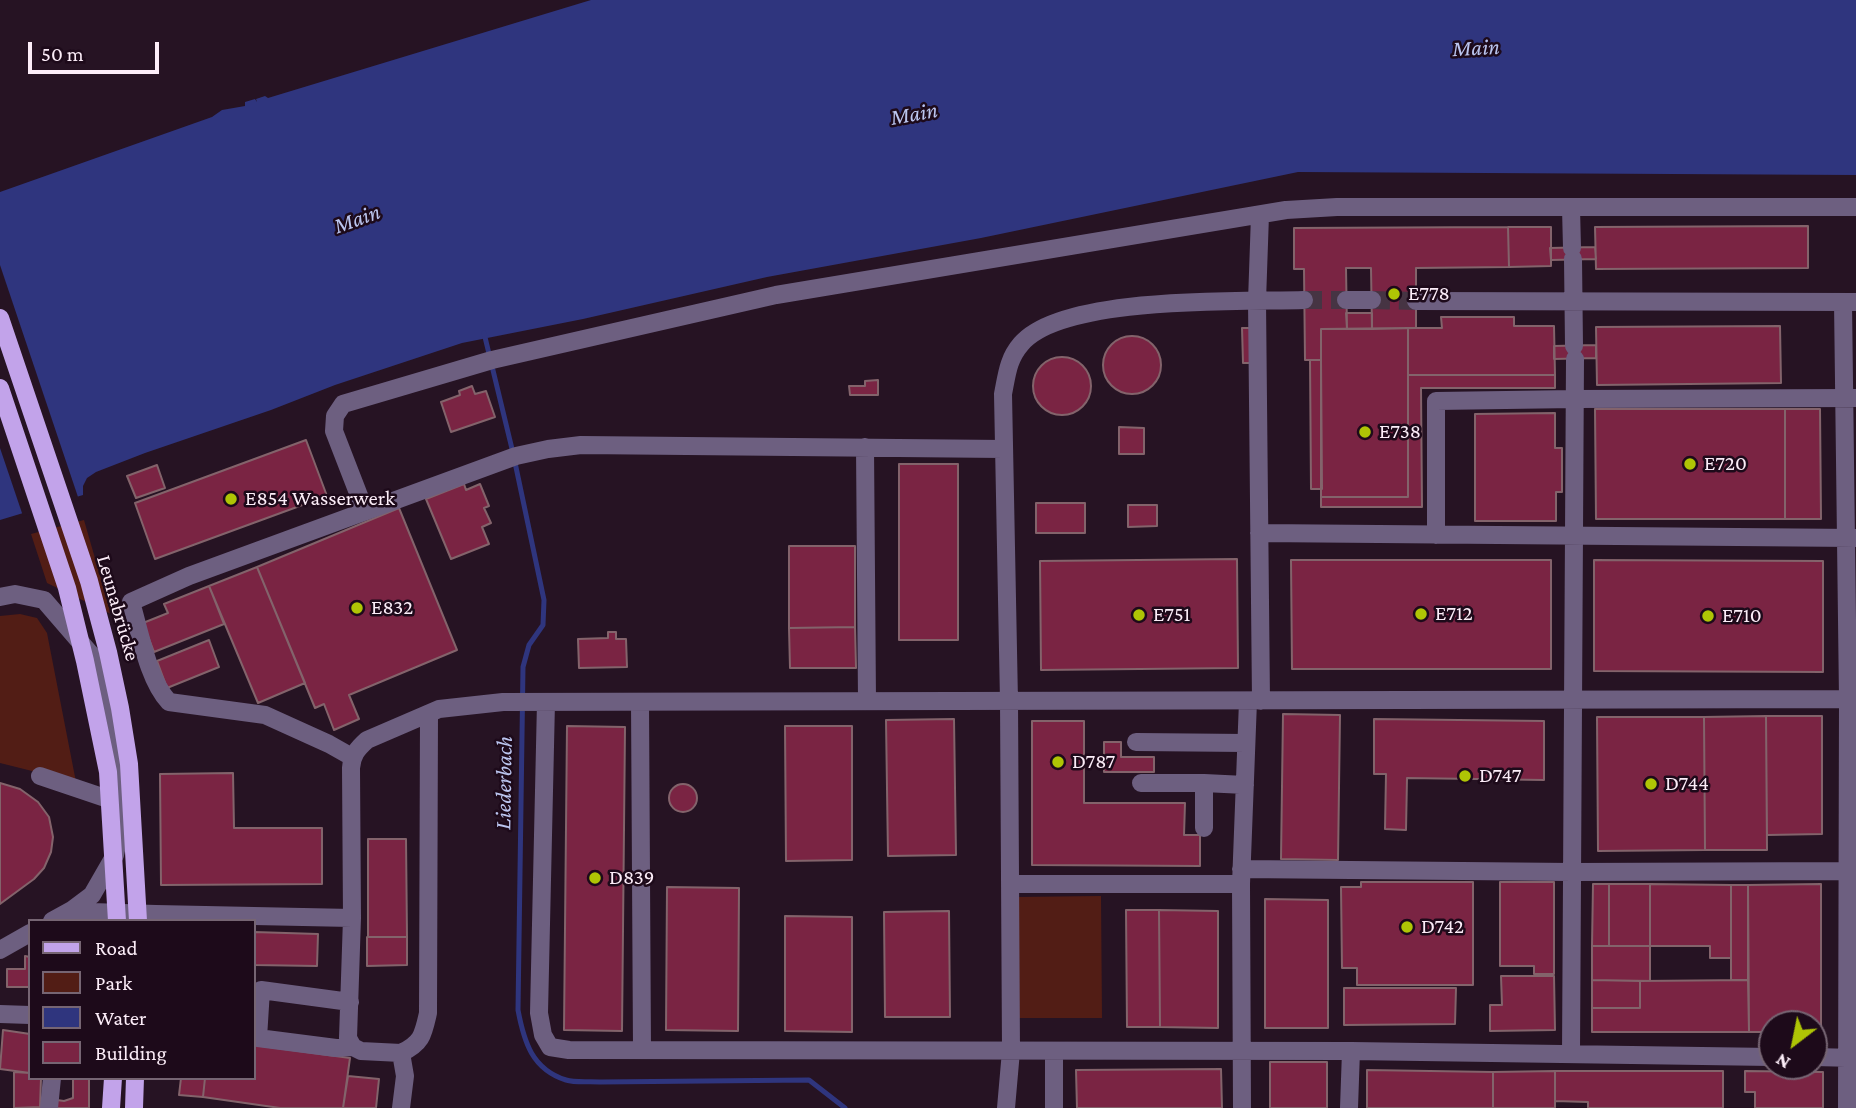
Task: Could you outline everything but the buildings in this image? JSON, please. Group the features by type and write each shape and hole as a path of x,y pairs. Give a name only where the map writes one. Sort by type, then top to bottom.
{"main road":[{"name":"Leunabrücke","path":"0,318 89,581 108,652 129,764 138,919"},
{"name":"Leunabrücke","path":"0,388 67,588 85,661 108,772 117,919"},
{"path":"111,1108 113,1080"},
{"path":"134,1108 135,1080"}],"street":[{"path":"365,511 334,431 335,416 343,404 469,366 776,295 1286,210 1337,207 1856,207"},
{"path":"1571,208 1575,352 1571,1054"},
{"path":"1242,1108 1241,876 1246,743 1254,701 1259,533 1257,301 1260,215"},
{"path":"1006,1108 1011,1051 1009,701 1003,394 1009,361 1022,342 1036,331 1072,317 1146,304 1304,300"},
{"path":"1346,300 1372,300"},
{"path":"1416,301 1850,302 1852,872 1851,1058 1847,1108"},
{"path":"1436,535 1436,401 1850,398"},
{"path":"352,757 265,715 169,702 154,680 131,602 189,576 495,463 548,449 581,445 1004,449"},
{"path":"865,447 867,701"},
{"path":"1259,533 1851,538"},
{"path":"0,597 15,594 44,600 94,658 115,737 124,812 115,855 92,895 56,919"},
{"path":"353,1047 348,1038 352,918 352,757 366,740 439,709 503,702 1852,699"},
{"path":"546,702 539,1013 543,1035 550,1047 569,1050 1351,1051 1758,1057"},
{"path":"640,702 642,1050"},
{"path":"350,1002 261,990 258,1038 336,1048 353,1047 361,1051 401,1053 414,1047 423,1037 428,1013 429,714"},
{"path":"1136,741 1246,743"},
{"path":"40,776 123,804"},
{"path":"1141,783 1245,785"},
{"path":"1204,783 1204,828"},
{"path":"1010,884 1241,876 1852,872"},
{"path":"72,910 156,915 352,918"},
{"path":"0,950 28,934"},
{"path":"0,1014 28,1014"},
{"path":"1054,1051 1054,1108"},
{"path":"1349,1108 1351,1051"},
{"path":"401,1053 405,1076 401,1108"},
{"path":"1828,1057 1851,1058"},
{"path":"50,1108 52,1080"}],"green space":[{"path":"84,520 111,614 47,583 31,534"},
{"path":"20,614 37,618 47,633 76,782 0,763 0,616"},
{"path":"1101,896 1102,1018 1018,1018 1017,897"}],"water":[{"name":"Main","path":"591,0 1856,0 1856,175 1298,172 981,238 767,277 583,319 462,343 145,453 87,478 83,495 0,520 0,192 212,117 222,110 245,106 245,102 255,99 257,102 256,99 265,96 268,98"}],"pier":[{"path":"0,265 79,500 23,516 0,448"}],"waterway":[{"name":"Liederbach","path":"484,333 544,600 543,625 529,645 523,667 518,1010 527,1043 545,1069 570,1081 809,1080 845,1108"}],"tunnel":[{"path":"1304,300 1346,300"},
{"path":"1372,300 1416,301"}],"place":[{"name":"E778","path":"1394,294"},
{"name":"E738","path":"1365,432"},
{"name":"E720","path":"1690,464"},
{"name":"E854 Wasserwerk","path":"231,499"},
{"name":"E832","path":"357,608"},
{"name":"E712","path":"1421,614"},
{"name":"E751","path":"1139,615"},
{"name":"E710","path":"1708,616"},
{"name":"D787","path":"1058,762"},
{"name":"D747","path":"1465,776"},
{"name":"D744","path":"1651,784"},
{"name":"D839","path":"595,878"},
{"name":"D742","path":"1407,927"}]}
